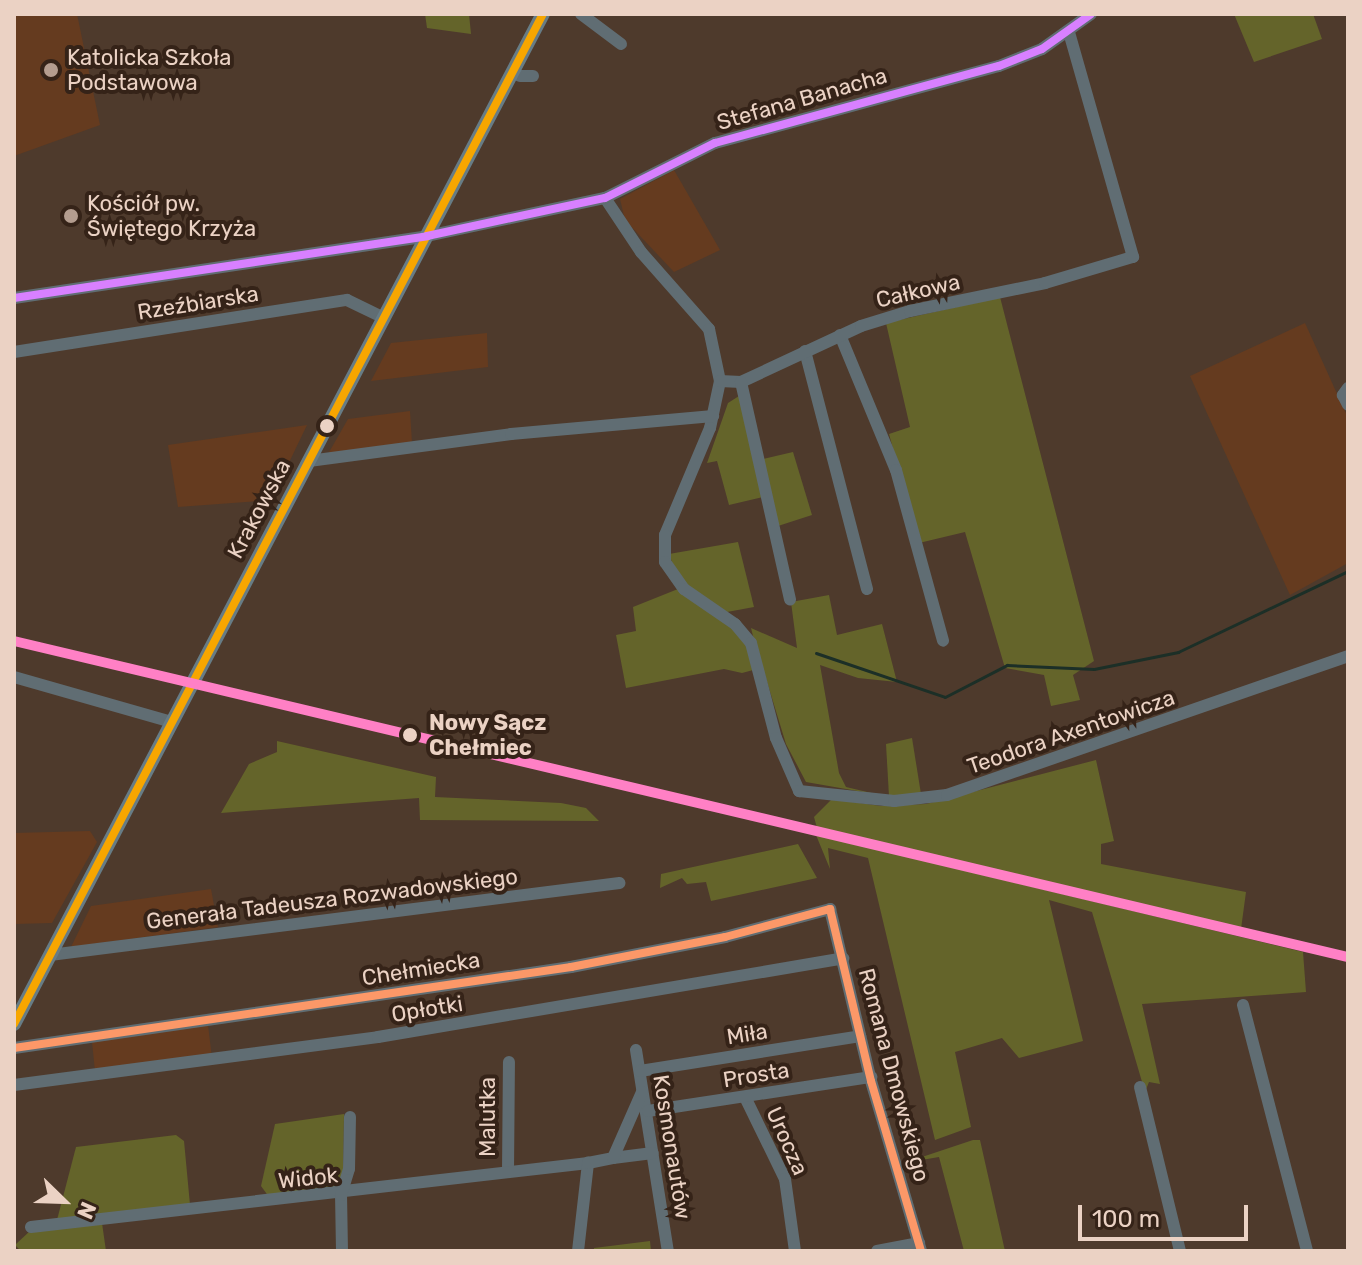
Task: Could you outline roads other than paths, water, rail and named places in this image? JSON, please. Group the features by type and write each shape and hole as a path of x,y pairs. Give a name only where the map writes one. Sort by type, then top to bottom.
{"main road":[{"name":"Krakowska","path":"14,1024 543,14"}],"street":[{"path":"581,14 621,44"},
{"name":"Stefana Banacha","path":"14,298 427,236 605,198 715,143 999,66 1069,32 1091,14"},
{"name":"Całkowa","path":"720,381 741,382 840,335 910,311 1045,283 1133,257 1069,32"},
{"path":"309,461 511,434 713,416 720,381 709,329 641,252 605,198"},
{"name":"Rzeźbiarska","path":"14,352 347,300 384,318"},
{"path":"840,335 896,470 943,641"},
{"path":"805,351 867,589"},
{"path":"741,382 790,600"},
{"path":"1348,388 1343,395 1348,405"},
{"name":"Teodora Axentowicza","path":"713,416 665,535 665,562 684,589 735,624 751,643 776,738 799,791 894,801 947,795 1348,656"},
{"path":"14,677 172,722"},
{"name":"Generała Tadeusza Rozwadowskiego","path":"50,955 619,883"},
{"name":"Romana Dmowskiego","path":"830,909 860,1036 920,1247"},
{"name":"Chełmiecka","path":"14,1048 571,967 725,937 830,909"},
{"name":"Opłotki","path":"14,1085 393,1035 843,958"},
{"path":"1243,1005 1307,1251"},
{"name":"Miła","path":"640,1071 860,1036"},
{"name":"Kosmonautów","path":"636,1050 668,1251"},
{"name":"Malutka","path":"508,1172 509,1062"},
{"name":"Prosta","path":"648,1111 871,1077"},
{"path":"1140,1087 1180,1251"},
{"path":"613,1158 642,1092"},
{"name":"Urocza","path":"745,1097 785,1179 795,1251"},
{"path":"342,1251 341,1195 349,1169 350,1117"},
{"path":"613,1158 653,1153"},
{"name":"Widok","path":"31,1227 341,1195 613,1158"},
{"path":"578,1251 588,1163"},
{"path":"877,1251 920,1247"}],"waterway":[{"path":"816,653 945,697 1007,665 1094,669 1178,652 1348,571"}],"place":[{"name":"Katolicka Szkoła Podstawowa","path":"51,70"},
{"name":"Kościół pw. Świętego Krzyża","path":"71,216"},
{"name":"Nowy Sącz Chełmiec","path":"410,735"}]}
